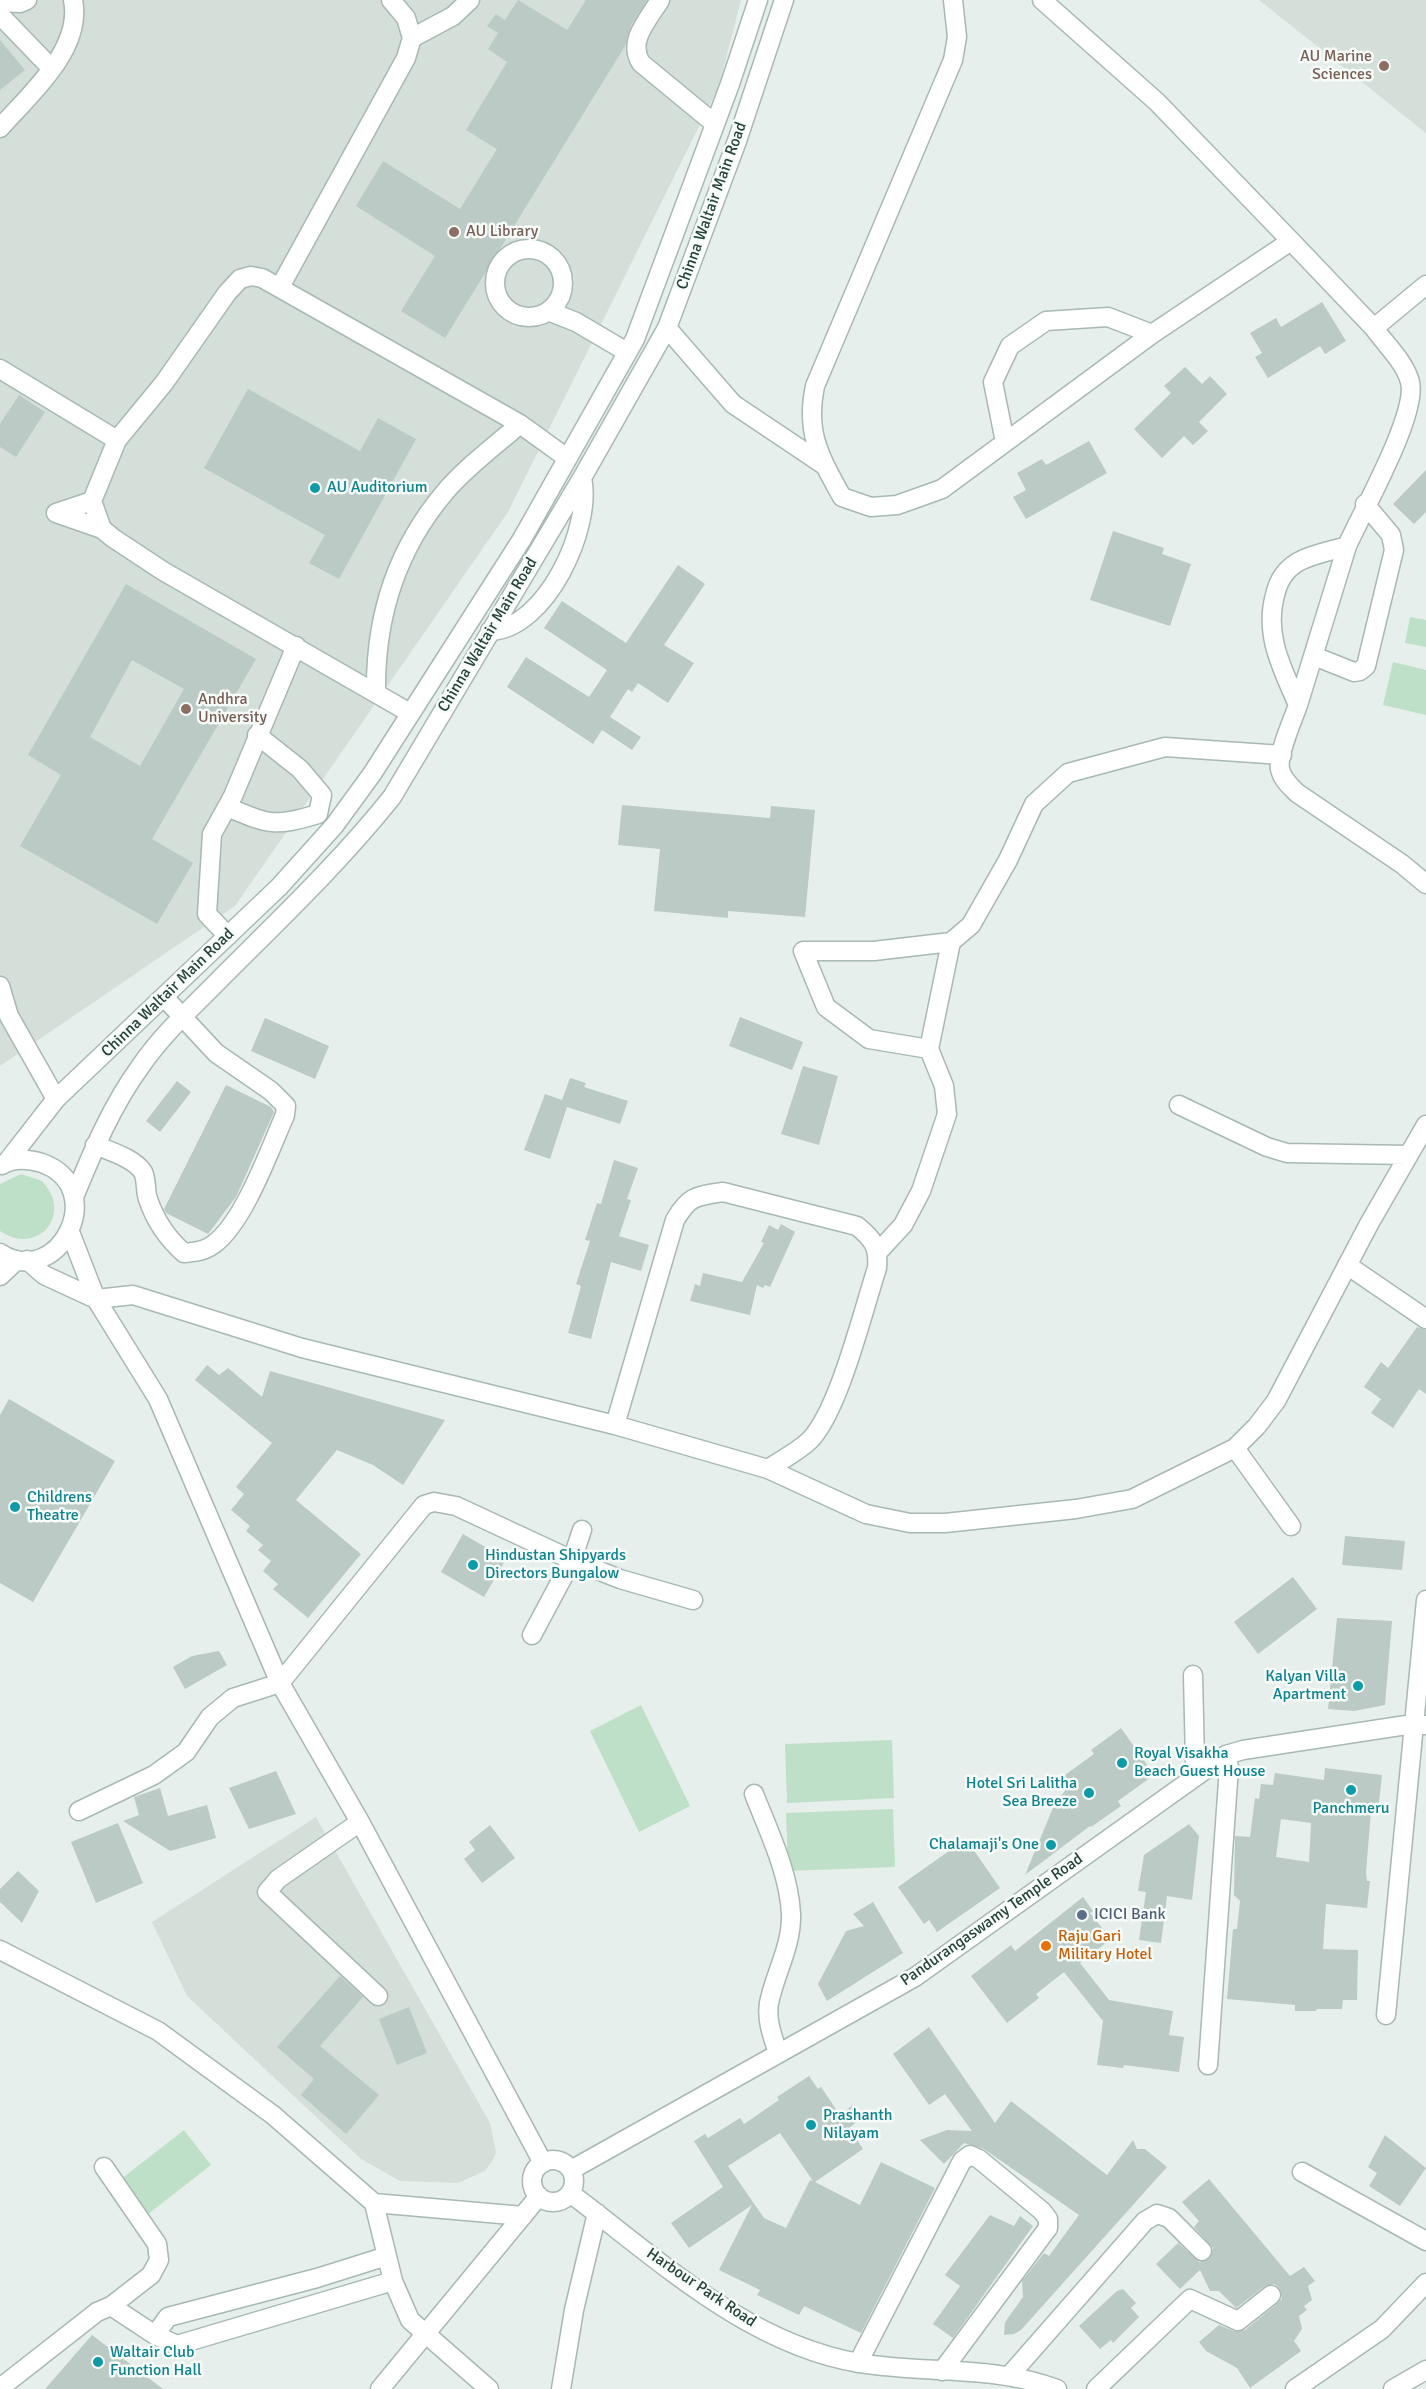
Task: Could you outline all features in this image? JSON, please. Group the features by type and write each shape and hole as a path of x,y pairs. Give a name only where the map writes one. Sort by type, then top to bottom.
{"street":[{"path":"0,2 20,3 27,0"},
{"path":"0,128 51,68 73,34 76,15 73,0"},
{"path":"279,287 406,58 412,38 406,18 391,0"},
{"path":"412,38 453,16 470,0"},
{"path":"660,0 634,44 635,54 641,63 715,124"},
{"name":"Chinna Waltair Main Road","path":"3,1164 56,1099 279,887 334,826 372,774 522,539 635,339 715,124 758,0"},
{"name":"Chinna Waltair Main Road","path":"70,1232 75,1197 94,1145 117,1102 141,1065 182,1018 356,843 392,797 582,478 667,328 737,141 784,0"},
{"path":"953,0 957,37 953,60 815,386 810,408 811,428 824,465 842,497 870,507 897,505 942,489 1152,334 1291,241"},
{"path":"1042,0 1157,102 1291,241 1374,328 1410,382 1410,400 1404,423 1347,546 1280,768 1284,779 1297,793 1395,859 1426,884"},
{"path":"0,15 51,68"},
{"path":"102,530 92,501 117,440 164,383 227,293 240,279 251,276 262,278 279,287 520,424 567,458"},
{"path":"1374,328 1426,285"},
{"path":"548,311 576,322 627,352"},
{"path":"1005,442 993,382 1010,346 1046,321 1108,317 1152,334"},
{"path":"667,328 733,404 824,465"},
{"path":"0,369 117,440"},
{"path":"376,692 376,660 380,624 388,591 417,528 446,490 520,424"},
{"path":"490,631 506,631 524,619 549,592 569,557 583,517 585,491 582,478"},
{"path":"92,501 56,513 102,530 163,570 410,713"},
{"path":"1314,656 1353,672 1360,671 1366,666 1394,550 1391,536 1365,504"},
{"path":"1298,705 1270,633 1271,609 1277,585 1287,571 1299,561 1347,546"},
{"path":"228,936 207,914 212,834 227,807 296,646"},
{"path":"257,735 300,768 322,795 318,814"},
{"path":"929,1049 869,1040 843,1020 826,1006 803,951 874,951 951,942 970,925 1008,860 1034,804 1068,773 1165,747 1284,749"},
{"path":"227,807 261,821 284,824 318,814"},
{"path":"318,814 334,826"},
{"path":"879,1251 903,1225 921,1191 947,1114 944,1086 929,1049 951,942"},
{"path":"0,986 9,1016 56,1099"},
{"path":"94,1145 134,1164 142,1171 147,1198 155,1215 171,1241 184,1253 198,1252 214,1244 226,1232 251,1191 285,1115 286,1106 271,1091 216,1053 164,997"},
{"path":"1179,1105 1266,1147 1287,1153 1408,1155"},
{"path":"0,1253 22,1260 44,1275 96,1299 133,1295 302,1348 615,1425 768,1468 866,1514 910,1523 945,1523 1076,1509 1132,1499 1235,1448 1257,1426 1276,1401 1347,1265 1426,1125"},
{"path":"3,1164 30,1159 53,1167 69,1185 75,1197"},
{"path":"615,1425 675,1221 685,1203 702,1195 723,1192 857,1226 872,1238 879,1251 877,1268 833,1402 822,1425 809,1441 768,1468"},
{"path":"0,1276 22,1260 46,1256 61,1246 70,1232"},
{"path":"70,1232 96,1299 158,1399 280,1683 360,1822 543,2163"},
{"path":"1347,1265 1426,1319"},
{"path":"1235,1448 1291,1526"},
{"path":"80,1811 154,1775 186,1752 210,1717 233,1698 280,1683 424,1504 434,1502 456,1506 572,1560 620,1579 693,1600"},
{"path":"532,1635 572,1560 582,1530"},
{"path":"1386,2015 1419,1725 1426,1600"},
{"path":"1193,1675 1195,1762 1202,1772"},
{"name":"Pandurangaswamy Temple Road","path":"571,2170 915,1977 1226,1755 1243,1750 1419,1725"},
{"path":"1208,2065 1230,1767 1226,1755"},
{"path":"754,1794 784,1879 791,1914 788,1940 769,2004 769,2020 778,2054"},
{"path":"360,1822 278,1879 267,1892 378,1996"},
{"path":"0,1950 158,2031 273,2115 374,2203 393,2281 410,2320 489,2389"},
{"path":"858,2363 962,2160 970,2156 979,2159 1042,2211 1048,2219 1048,2228 942,2371"},
{"path":"559,2160 571,2170 574,2181 570,2193 559,2201 552,2202 539,2196 535,2190 533,2175 543,2163 559,2160"},
{"path":"0,2388 97,2312 111,2306 151,2275 159,2260 158,2244 104,2167"},
{"path":"1302,2172 1426,2241"},
{"name":"Harbour Park Road","path":"570,2193 687,2281 746,2321 792,2344 858,2363 1010,2375 1057,2389"},
{"path":"380,2389 539,2196"},
{"path":"374,2203 523,2216"},
{"path":"561,2389 574,2310 597,2213"},
{"path":"1010,2375 1144,2221 1157,2214 1169,2218 1202,2251"},
{"path":"155,2335 168,2317 317,2278 387,2256"},
{"path":"111,2306 155,2335 177,2344 393,2281"},
{"path":"1294,2389 1382,2329 1426,2283"},
{"path":"1096,2389 1190,2299 1238,2322 1271,2295"},
{"path":"1393,2389 1426,2370"}],"shaded area":[{"name":"Andhra University","path":"0,0 741,0 719,86 508,512 235,906 0,1066"},
{"name":"AU Marine Sciences","path":"1259,0 1426,0 1426,133"},
{"path":"316,1817 490,2123 496,2152 493,2160 485,2171 458,2183 400,2181 361,2159 187,1996 152,1922"}],"green space":[{"path":"1410,617 1426,620 1426,647 1405,643"},
{"path":"1393,662 1426,670 1426,715 1383,705"},
{"path":"21,1174 42,1181 51,1194 54,1206 53,1218 47,1228 27,1239 14,1238 0,1231 0,1184"},
{"path":"641,1705 690,1806 639,1832 590,1731"},
{"path":"892,1740 894,1798 787,1803 785,1744"},
{"path":"893,1809 895,1867 788,1871 786,1813"},
{"path":"184,2130 211,2165 143,2218 116,2183"}],"building":[{"name":"AU Library","path":"518,0 567,30 586,0 647,0 631,25 625,46 445,338 401,311 435,256 356,206 383,161 460,209 497,149 466,130 507,62 488,49 498,33 487,26 496,14 505,20"},
{"path":"0,40 25,70 0,90"},
{"path":"1322,302 1346,341 1325,354 1320,346 1268,378 1255,357 1262,353 1250,333 1276,318 1281,327"},
{"path":"1185,367 1202,384 1210,376 1227,394 1199,422 1208,431 1193,445 1184,436 1162,458 1134,429 1171,393 1164,386"},
{"name":"AU Auditorium","path":"248,389 360,451 378,418 416,439 339,579 309,563 325,535 204,468"},
{"path":"19,395 45,412 16,457 0,447 0,424"},
{"path":"1089,441 1107,473 1026,519 1013,497 1026,490 1017,473 1042,459 1046,465"},
{"path":"1426,470 1426,512 1414,524 1393,504"},
{"path":"1113,531 1164,548 1162,554 1191,564 1170,626 1090,600"},
{"path":"678,565 705,584 664,645 694,663 668,703 638,683 632,692 628,689 610,717 641,737 632,750 602,730 593,744 507,687 526,657 589,697 607,670 544,628 562,601 626,643"},
{"path":"126,584 256,659 152,839 193,863 157,924 20,846 61,775 28,755","holes":["132,660 184,689 140,766 90,737"]},
{"path":"622,805 770,818 771,806 815,810 805,917 728,911 728,918 654,911 660,849 618,845"},
{"path":"740,1017 803,1042 792,1070 729,1046"},
{"path":"265,1018 329,1046 315,1079 251,1051"},
{"path":"803,1066 838,1076 819,1145 781,1134"},
{"path":"570,1078 586,1083 584,1087 628,1101 620,1124 567,1107 550,1159 524,1150 545,1094 562,1100"},
{"path":"177,1081 191,1092 160,1132 146,1121"},
{"path":"226,1085 271,1107 274,1112 236,1197 208,1234 166,1213 164,1209"},
{"path":"614,1160 638,1168 627,1199 631,1200 619,1236 649,1245 641,1271 611,1262 591,1339 568,1333 581,1286 576,1284 590,1241 585,1240 597,1203 601,1204"},
{"path":"781,1224 795,1232 770,1287 765,1285 763,1288 757,1285 750,1315 690,1301 695,1284 700,1286 703,1273 742,1282 764,1243 761,1242 769,1225 778,1230"},
{"path":"1417,1327 1426,1330 1426,1394 1419,1389 1393,1428 1371,1413 1381,1399 1364,1387 1381,1362 1388,1368"},
{"path":"207,1365 219,1375 228,1368 262,1397 270,1371 445,1420 403,1485 373,1465 337,1450 296,1500 361,1554 308,1618 273,1589 278,1584 263,1571 271,1561 258,1550 263,1545 246,1531 250,1526 231,1510 244,1494 236,1487 272,1443 195,1380"},
{"path":"9,1399 115,1461 33,1602 0,1583 0,1415"},
{"name":"Hindustan Shipyards Directors Bungalow","path":"463,1534 506,1559 484,1597 441,1572"},
{"path":"1345,1536 1405,1541 1402,1570 1342,1565"},
{"path":"1293,1577 1317,1609 1258,1654 1234,1622"},
{"path":"1337,1618 1392,1621 1385,1705 1354,1711 1328,1709"},
{"path":"219,1651 227,1665 185,1689 173,1667 192,1656"},
{"path":"1121,1728 1154,1775 1118,1801 1121,1806 1090,1826 1025,1875 1055,1803 1065,1791 1058,1780 1094,1754 1091,1750"},
{"path":"1325,1768 1382,1775 1378,1812 1371,1811 1366,1872 1367,1881 1370,1881 1367,1908 1326,1904 1323,1949 1358,1950 1357,2000 1343,2000 1342,2009 1295,2011 1295,2005 1227,1999 1233,1929 1237,1929 1240,1901 1234,1895 1235,1836 1250,1837 1255,1798 1259,1799 1261,1784 1273,1785 1275,1773 1324,1780","holes":["1281,1819 1311,1823 1309,1862 1276,1857"]},
{"path":"276,1771 296,1814 249,1829 229,1788"},
{"path":"160,1788 168,1816 207,1805 216,1838 170,1851 123,1821 139,1815 134,1797"},
{"path":"118,1823 143,1883 96,1903 71,1842"},
{"path":"1189,1824 1199,1836 1192,1900 1167,1896 1161,1943 1139,1940 1146,1892 1138,1891 1144,1855"},
{"path":"490,1825 515,1858 482,1883 464,1859 475,1850 469,1842"},
{"path":"966,1839 1000,1888 937,1932 929,1920 924,1924 898,1887"},
{"path":"18,1871 39,1891 22,1923 0,1902 0,1889"},
{"path":"1083,1897 1093,1911 1090,1913 1111,1939 1080,1963 1109,2000 1173,2011 1169,2035 1184,2037 1179,2072 1124,2065 1123,2068 1097,2065 1103,2021 1064,1972 1036,1994 1039,1998 1007,2023 971,1976 1011,1945 1015,1951"},
{"path":"873,1902 903,1953 827,2001 818,1984 846,1931 864,1926 853,1914"},
{"path":"340,1976 363,1997 320,2046 379,2095 346,2134 301,2095 314,2079 277,2047"},
{"path":"409,2007 427,2053 397,2065 379,2019"},
{"path":"929,2027 995,2123 1011,2101 1107,2175 1133,2140 1137,2149 1145,2149 1167,2167 1021,2330 1014,2334 1004,2335 1005,2322 1023,2297 1022,2281 1044,2253 1049,2256 1079,2215 984,2149 964,2143 944,2164 920,2140 947,2130 972,2131 945,2094 929,2105 893,2054"},
{"path":"809,2076 818,2089 821,2087 840,2115 853,2105 863,2117 849,2128 863,2149 815,2182 860,2205 881,2162 935,2188 861,2333 804,2306 799,2315 757,2295 760,2290 719,2270 752,2205 689,2248 671,2223 723,2187 694,2141 705,2134 708,2138 740,2118 744,2124 779,2100 777,2097","holes":["780,2133 813,2181 810,2180 786,2228 764,2218 728,2166"]},
{"path":"1385,2135 1426,2168 1400,2206 1369,2186 1377,2173 1368,2167"},
{"path":"1209,2179 1290,2276 1304,2267 1315,2281 1308,2286 1312,2300 1304,2306 1307,2310 1299,2316 1302,2329 1294,2341 1301,2351 1250,2388 1237,2368 1206,2351 1199,2342 1219,2325 1234,2331 1245,2330 1282,2299 1280,2289 1275,2284 1265,2286 1236,2308 1219,2291 1210,2291 1200,2270 1180,2289 1156,2264 1178,2243 1199,2262 1210,2258 1213,2248 1194,2227 1199,2221 1182,2202"},
{"path":"990,2215 1014,2226 1020,2216 1033,2226 953,2338 933,2324 960,2286 945,2275"},
{"path":"1123,2289 1136,2303 1131,2308 1139,2317 1113,2343 1111,2340 1100,2349 1079,2326 1117,2291"},
{"name":"Waltair Club Function Hall","path":"92,2335 163,2389 45,2389"}],"place":[{"name":"AU Marine Sciences","path":"1384,66"},
{"name":"AU Library","path":"454,232"},
{"name":"AU Auditorium","path":"315,488"},
{"name":"Andhra University","path":"186,709"},
{"name":"Childrens Theatre","path":"15,1507"},
{"name":"Hindustan Shipyards Directors Bungalow","path":"473,1565"},
{"name":"Kalyan Villa Apartment","path":"1358,1686"},
{"name":"Royal Visakha Beach Guest House","path":"1122,1763"},
{"name":"Panchmeru","path":"1351,1790"},
{"name":"Hotel Sri Lalitha Sea Breeze","path":"1089,1793"},
{"name":"Chalamaji's One","path":"1051,1845"},
{"name":"ICICI Bank","path":"1082,1915"},
{"name":"Raju Gari Military Hotel","path":"1046,1946"},
{"name":"Prashanth Nilayam","path":"811,2125"},
{"name":"Waltair Club Function Hall","path":"98,2362"}]}
